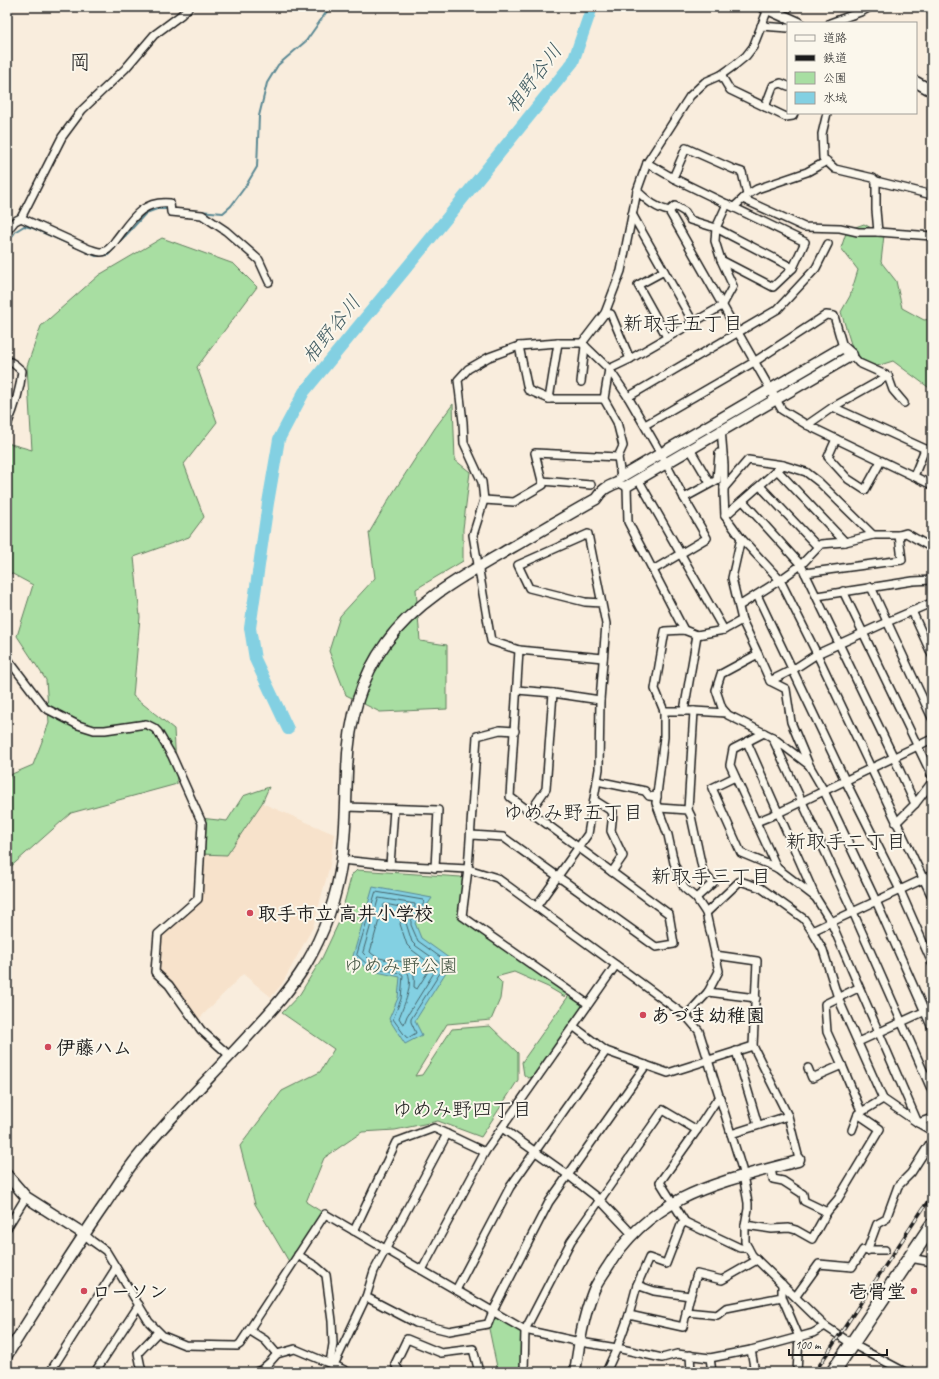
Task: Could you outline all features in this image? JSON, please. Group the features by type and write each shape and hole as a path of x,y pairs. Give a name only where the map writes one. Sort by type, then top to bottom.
{"highway":[{"path":"833,1372 932,1225"}],"street":[{"path":"7,231 15,221 21,218 62,137 82,110 125,69 154,35 181,15 189,7"},
{"path":"833,22 870,7"},
{"path":"581,382 583,345 605,313 622,266 637,191 647,163 690,96 705,82 721,75 746,56 753,46 766,8 797,22"},
{"path":"761,26 787,28"},
{"path":"721,75 730,90 786,118 793,114"},
{"path":"917,83 932,91"},
{"path":"764,107 773,86 781,84 787,86"},
{"path":"827,114 822,134 823,158 835,170 874,178 876,180 932,195"},
{"path":"673,178 686,148 742,172 745,197"},
{"path":"609,369 630,359 722,306 733,286 721,260 715,241 716,228 730,205 757,189 807,172 827,161"},
{"path":"647,163 673,178 805,242 793,268 773,287 721,260"},
{"path":"876,180 878,232"},
{"path":"637,191 653,205 669,211 782,410 807,425 932,485"},
{"path":"745,197 804,227 840,228 858,232 932,236"},
{"path":"21,218 89,249 101,252 109,249 137,213 146,207 160,202 170,203 171,212 202,215 226,231 259,260 269,282"},
{"path":"669,211 675,206 685,212 690,220 716,228 793,268"},
{"path":"632,214 692,322"},
{"path":"628,397 778,309 816,268 828,244"},
{"path":"664,271 638,285 667,337"},
{"path":"605,313 611,314 630,359"},
{"path":"645,425 754,362 826,315 834,316 843,346 859,363 888,376 893,390 904,403"},
{"path":"549,399 558,343"},
{"path":"603,658 520,650 491,641 473,535 484,500 482,482 464,443 458,380 468,368 489,357 519,346 558,343 583,345 609,369 645,425 684,498 708,538 653,570"},
{"path":"519,346 528,390 549,399 604,399"},
{"path":"7,1355 84,1234 136,1159 186,1102 288,993 306,964 323,930 332,904 342,860 346,807 347,755 351,724 360,694 371,666 386,643 405,620 428,599 478,566 596,499 606,487 843,346"},
{"path":"627,486 852,355"},
{"path":"7,360 22,371 16,405 7,425"},
{"path":"609,369 604,399 617,422 624,446 618,457 619,480"},
{"path":"807,425 833,407 888,376"},
{"path":"833,407 929,450 914,476"},
{"path":"720,419 726,516 741,538 780,580 817,654 932,897"},
{"path":"836,439 828,457 848,479 865,490 881,461"},
{"path":"690,449 710,483"},
{"path":"484,500 514,502 544,486 535,452 618,457"},
{"path":"684,498 717,480 719,453"},
{"path":"724,488 748,460 783,465 806,472 819,482 873,536"},
{"path":"726,516 783,465"},
{"path":"777,470 845,542"},
{"path":"638,479 724,630"},
{"path":"619,480 627,486"},
{"path":"542,481 591,485"},
{"path":"627,486 628,522 684,630"},
{"path":"760,486 818,547"},
{"path":"743,500 801,565 915,804"},
{"path":"739,606 801,565 821,544 845,542 873,536 899,535 906,533 932,548"},
{"path":"536,907 588,834 599,769 600,700 606,624 602,604 588,534 518,565 529,588 585,602 602,604"},
{"path":"805,573 902,560 899,535"},
{"path":"741,538 732,578 742,620 770,681 786,690 791,722 809,765 824,791 876,901 932,1028"},
{"path":"817,596 913,581 932,580"},
{"path":"871,587 932,718"},
{"path":"843,592 932,776"},
{"path":"757,595 900,890 932,963"},
{"path":"770,681 794,670 817,654 932,602"},
{"path":"912,611 932,655"},
{"path":"686,1016 708,992 719,971 706,913 696,898 684,888 674,863 668,835 656,803 664,738 664,710 655,689 665,631 684,630 697,635 724,630 742,620"},
{"path":"684,711 697,635"},
{"path":"471,835 503,837 656,947 674,944 669,914 510,797 520,650"},
{"path":"758,654 721,674 716,690 722,708 728,715 772,737 809,765"},
{"path":"7,658 45,708 78,725 94,730 105,730 146,724 158,732 172,756 202,823 198,899 158,934 155,972 169,985 201,1030 230,1056"},
{"path":"517,690 553,693 600,700"},
{"path":"530,812 546,789 553,693"},
{"path":"664,710 726,713"},
{"path":"694,711 688,810 691,816 703,872 713,883 696,898"},
{"path":"515,731 500,730 477,736 471,835 462,916 588,1004"},
{"path":"764,733 733,749 730,765 777,868"},
{"path":"772,737 853,912 932,1091"},
{"path":"756,822 802,802 932,739"},
{"path":"747,742 816,898 830,922 918,1123"},
{"path":"735,777 712,788 742,853 777,868 816,898"},
{"path":"597,781 645,791 649,796 657,797"},
{"path":"896,823 915,804 932,782"},
{"path":"594,800 613,812 611,831 623,856 612,872"},
{"path":"346,807 438,810 435,868"},
{"path":"659,808 688,810"},
{"path":"390,866 394,809"},
{"path":"342,860 390,866 468,869 497,878 686,1016 700,1031 743,1176 748,1203 745,1225 745,1242 748,1248 757,1260 796,1296 825,1326 852,1344 905,1372"},
{"path":"812,930 932,875"},
{"path":"706,913 740,881 761,888 804,919 823,950 838,998 882,1099 932,1131"},
{"path":"575,1372 585,1316 594,1290 615,1254 632,1234 672,1203 692,1193 743,1176 798,1161 799,1159 788,1116 753,1046 757,961 715,955"},
{"path":"422,1270 485,1152 616,965"},
{"path":"745,1225 772,1229 789,1228 796,1230 812,1239 827,1212 838,1199 880,1129 860,1113 842,1065 827,1032 825,1004 858,988"},
{"path":"708,992 756,998"},
{"path":"858,1042 932,1008"},
{"path":"573,1026 606,1051 668,1073 736,1050 753,1046"},
{"path":"736,1050 758,1125"},
{"path":"456,1290 510,1187 606,1051"},
{"path":"366,1297 416,1323 449,1331 488,1324 493,1311 549,1202 646,1065"},
{"path":"808,1068 812,1078 842,1065"},
{"path":"720,1098 716,1101 660,1182 685,1222 740,1248 748,1248"},
{"path":"852,1130 860,1113 882,1099"},
{"path":"524,1372 525,1330 571,1241 663,1110 697,1130"},
{"path":"731,1134 788,1116"},
{"path":"918,1123 932,1118"},
{"path":"354,1231 396,1142 434,1128 485,1152"},
{"path":"502,1128 568,1175 600,1200 632,1234"},
{"path":"334,1367 366,1297 374,1271 447,1134"},
{"path":"867,1251 877,1224 886,1219 898,1186 911,1173 932,1140"},
{"path":"771,1169 773,1179 783,1181 802,1194 804,1201 827,1212"},
{"path":"8,1181 26,1197 84,1234 106,1251 149,1322 158,1332 175,1342 185,1345 236,1346 240,1344 325,1214 525,1330 662,1358 677,1354 710,1358 751,1350 799,1337 813,1333 825,1326"},
{"path":"7,1228 26,1197"},
{"path":"606,1372 618,1348 637,1285 649,1258 666,1264 681,1225 685,1222"},
{"path":"796,1296 819,1264 852,1267 863,1250 885,1250"},
{"path":"298,1255 317,1267 326,1275 330,1300 334,1367"},
{"path":"910,1258 932,1262"},
{"path":"629,1315 683,1327 697,1274 722,1280 757,1260"},
{"path":"50,1372 116,1268"},
{"path":"782,1284 782,1298 799,1337 797,1372"},
{"path":"637,1285 654,1291 690,1296"},
{"path":"686,1312 717,1315 726,1308 782,1298"},
{"path":"94,1372 139,1305"},
{"path":"249,1330 265,1340 277,1354"},
{"path":"142,1372 138,1353 158,1332"},
{"path":"400,1372 395,1364 407,1339 441,1353 473,1349 479,1372"},
{"path":"256,1372 261,1370 277,1354 295,1349 348,1372"},
{"path":"751,1350 755,1372"},
{"path":"690,1355 691,1372"},
{"path":"710,1358 712,1372"}],"shaded area":[{"name":"取手市立 高井小学校","path":"262,803 334,834 330,865 313,927 282,984 271,997 243,974 196,1022 157,972 160,936 198,899 200,854 227,855"}],"green space":[{"path":"864,224 884,235 881,262 896,281 902,308 924,320 932,319 932,390 893,361 877,366 856,360 841,312 850,296 858,270 841,248 847,230"},
{"path":"162,238 234,264 257,287 197,367 217,422 184,464 204,517 189,537 134,557 140,617 133,696 174,729 177,784 71,813 7,870 7,782 12,774 33,765 49,723 46,680 17,636 33,585 7,571 7,443 32,450 27,366 41,326 99,275"},
{"path":"453,404 455,460 470,472 463,529 463,561 416,589 420,641 447,645 447,709 380,712 346,695 329,651 340,616 375,578 369,533 435,428"},
{"path":"269,787 262,803 227,855 200,854 200,818 227,821 243,796"},
{"name":"ゆめみ野公園","path":"357,870 461,877 463,879 460,918 567,994 565,997 548,987 514,972 496,977 502,983 500,999 491,1020 447,1024 415,1076 422,1075 452,1029 490,1026 518,1053 518,1080 481,1137 438,1121 395,1130 362,1132 324,1158 306,1202 325,1214 291,1265 255,1204 240,1146 282,1091 320,1072 334,1049 282,1013 300,994 322,958 339,922 352,874"},
{"path":"570,994 583,1003 583,1007 533,1077 528,1078 524,1075 522,1062"},
{"path":"493,1311 525,1330 524,1372 498,1372 488,1324"}],"water":[{"path":"373,887 432,898 415,923 421,938 453,961 415,1021 422,1035 405,1044 389,1019 398,998 400,977 368,970 353,956"}],"waterway":[{"path":"173,209 223,213 231,206 257,167 259,116 267,83 278,65 306,41 330,7"},
{"name":"相野谷川","path":"288,729 255,659 250,628 279,439 304,392 573,62 592,7"},
{"path":"7,243 16,231 24,226 33,228 96,256 108,255 146,213 157,209 168,209"}],"railway":[{"path":"815,1372 932,1195"}],"place":[{"name":"取手市立 高井小学校","path":"250,913"},
{"name":"あづま幼稚園","path":"643,1015"},
{"name":"伊藤ハム","path":"48,1047"},
{"name":"ローソン","path":"84,1291"},
{"name":"壱骨堂","path":"914,1291"}],"district":[{"name":"岡","path":"80,62"},
{"name":"新取手五丁目","path":"683,323"},
{"name":"ゆめみ野五丁目","path":"573,812"},
{"name":"新取手二丁目","path":"846,841"},
{"name":"新取手三丁目","path":"711,876"},
{"name":"ゆめみ野四丁目","path":"462,1109"}]}
